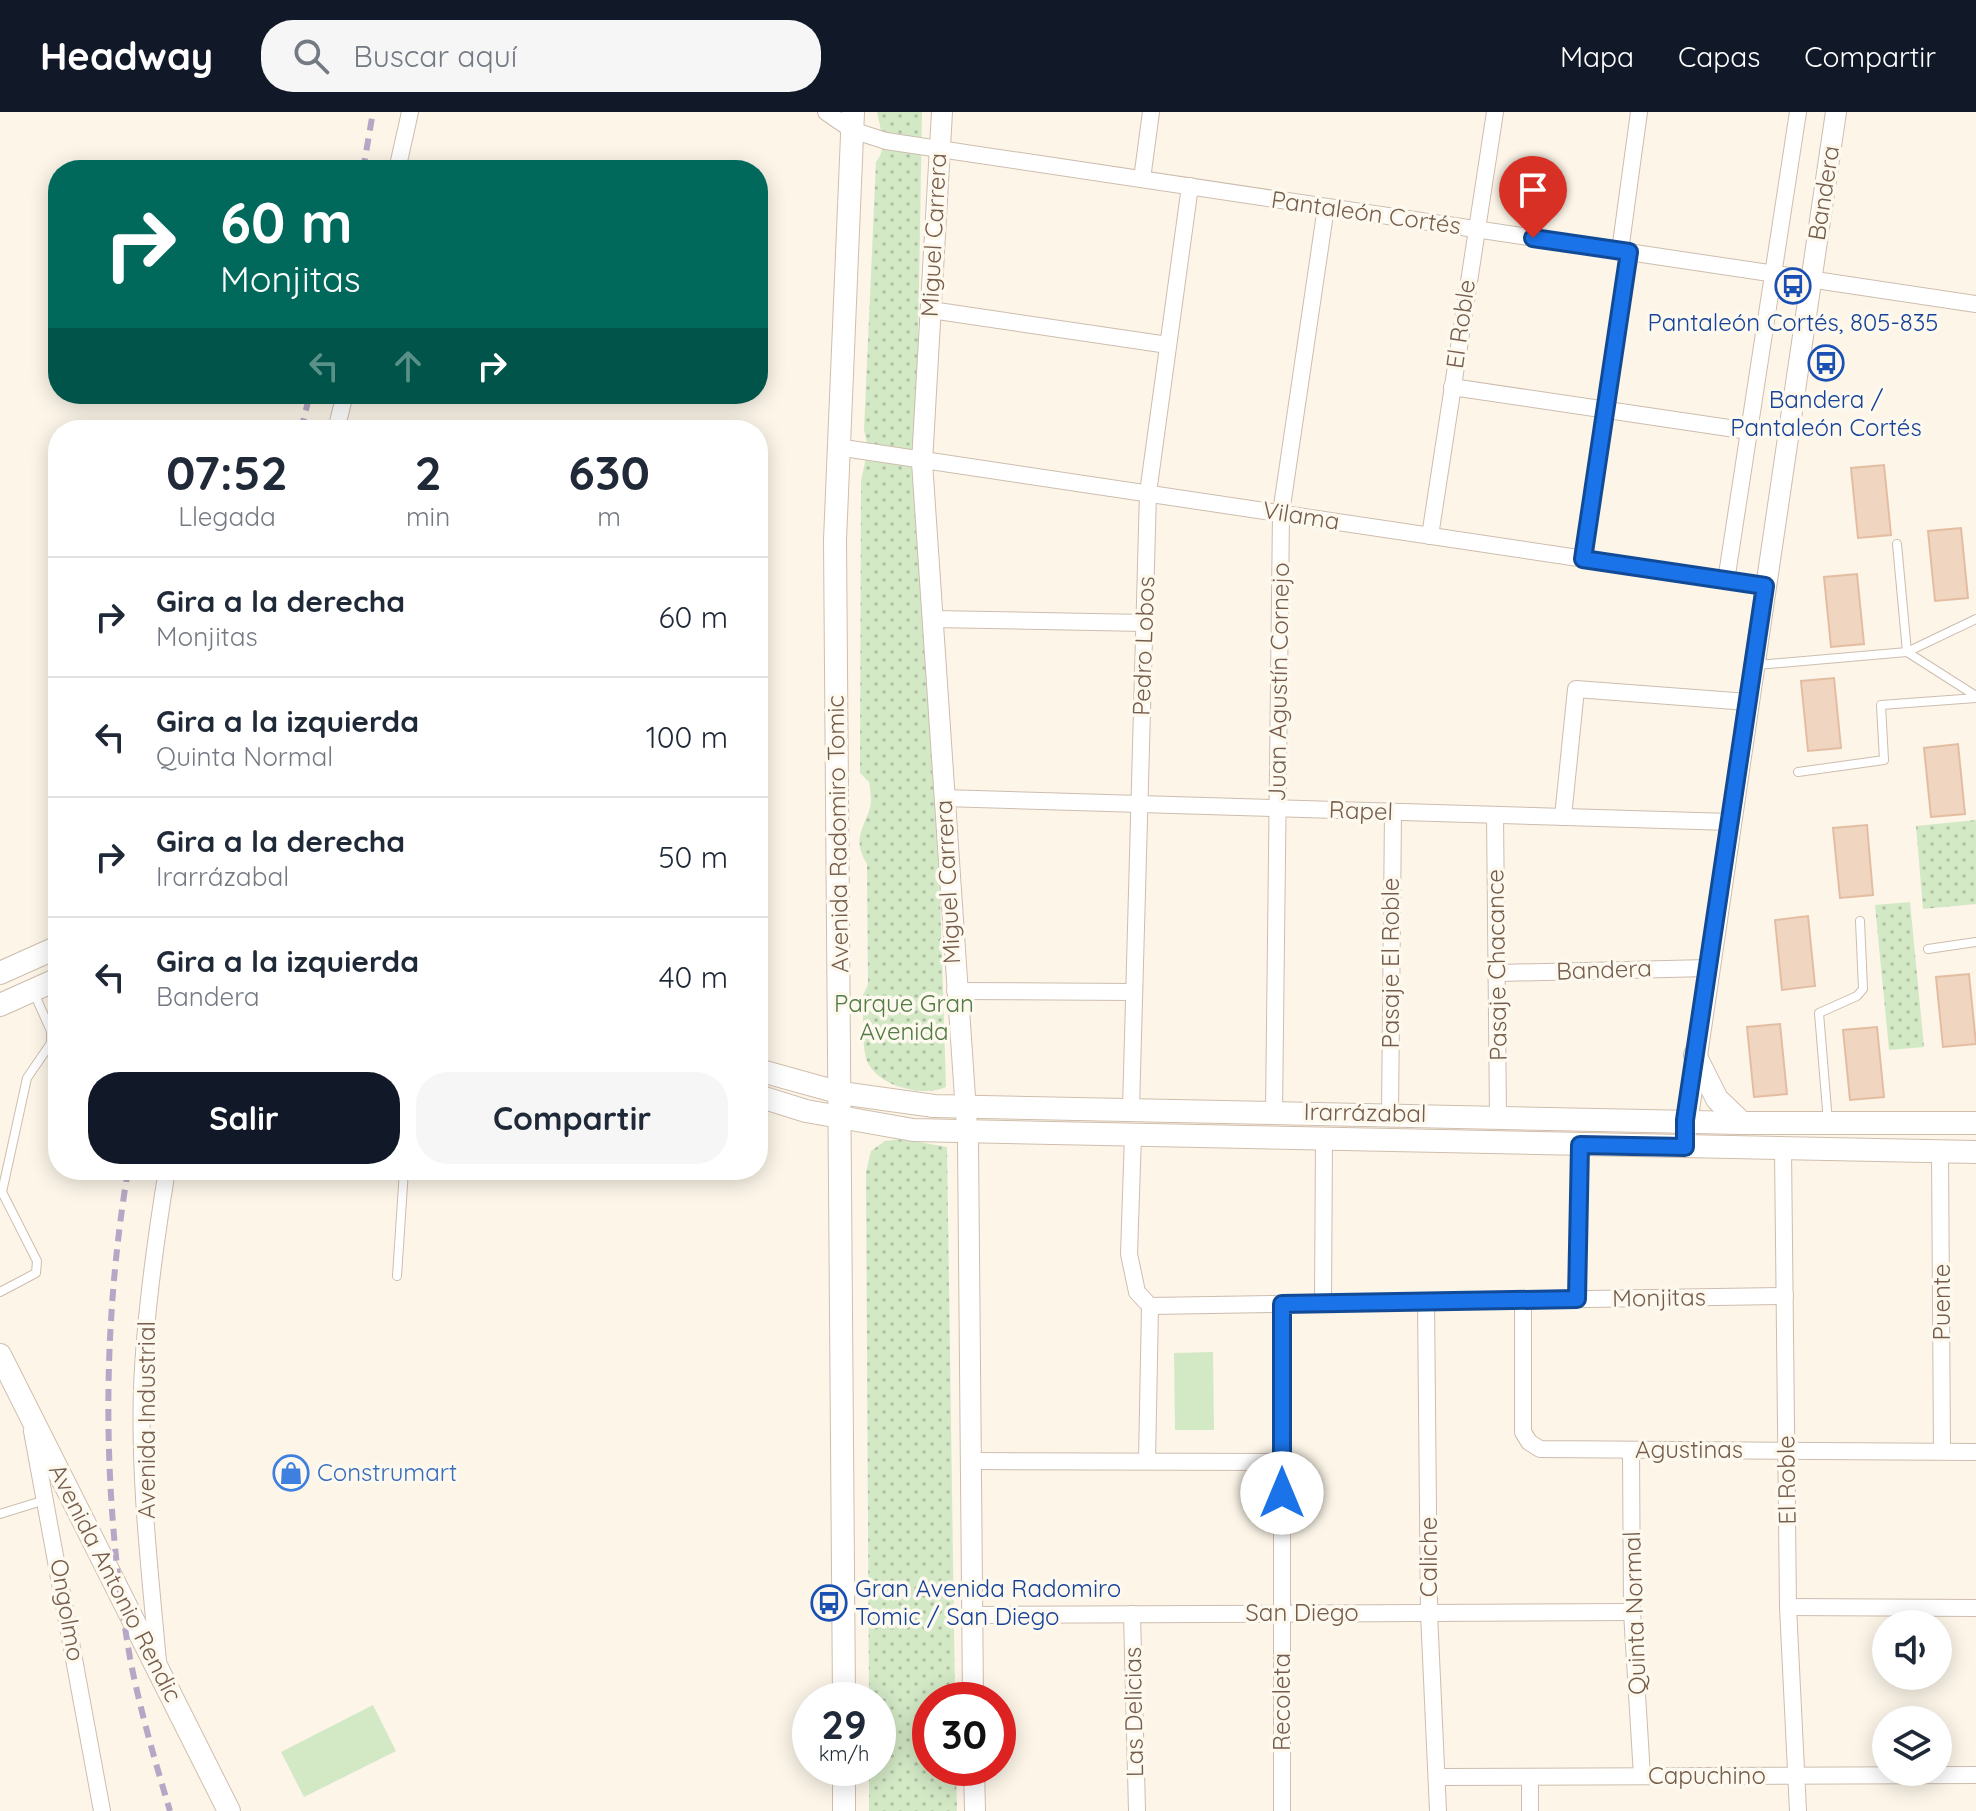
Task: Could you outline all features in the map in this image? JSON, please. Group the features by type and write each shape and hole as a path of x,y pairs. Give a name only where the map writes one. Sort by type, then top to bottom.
{"main road":[{"name":"Avenida Radomiro Tomic","path":"844,1682 837,447 852,121"},
{"path":"0,973 48,951"},
{"path":"0,1005 48,984"},
{"path":"1695,1055 1717,1099 1742,1123"},
{"name":"Irarrázabal","path":"768,1073 841,1093 905,1104 1742,1123 1976,1123"},
{"name":"Irarrázabal","path":"768,1099 842,1118 913,1130 1976,1152"},
{"name":"Avenida Antonio Rendic","path":"0,1355 229,1811"},
{"path":"844,1786 844,1811"}],"street":[{"path":"399,160 410,112"},
{"name":"Pantaleón Cortés","path":"826,112 852,121 886,141 1773,274 1976,301"},
{"name":"Miguel Carrera","path":"942,112 922,462 955,991 967,1132 973,1682"},
{"path":"1142,179 1151,112"},
{"name":"El Roble","path":"1430,536 1495,112"},
{"path":"1583,559 1606,410 1639,112"},
{"name":"Bandera","path":"1726,581 1798,112"},
{"name":"Bandera","path":"1685,1147 1685,1120 1836,112"},
{"name":"Pedro Lobos","path":"1131,1109 1148,493 1190,186"},
{"name":"Juan Agustín Cornejo","path":"1274,1112 1281,513 1326,207"},
{"path":"931,310 1168,345"},
{"path":"1452,387 1749,431"},
{"name":"Vilama","path":"837,447 1765,586"},
{"path":"933,619 1145,623"},
{"path":"1563,817 1576,689 1748,702"},
{"name":"Rapel","path":"943,798 1730,822"},
{"name":"Pasaje El Roble","path":"1390,1114 1393,812"},
{"name":"Pasaje Chacance","path":"1495,815 1499,973 1498,1116"},
{"name":"Bandera","path":"1499,973 1708,968"},
{"path":"955,991 1133,992"},
{"path":"1133,1135 1129,1254 1137,1292 1150,1306 1147,1461"},
{"path":"1323,1303 1324,1138"},
{"path":"1577,1299 1580,1145"},
{"name":"El Roble","path":"1783,1150 1788,1607 1798,1811"},
{"name":"Puente","path":"1940,1152 1942,1451"},
{"name":"Avenida Industrial","path":"158,1670 148,1552 142,1390 150,1278 165,1180"},
{"name":"Monjitas","path":"1150,1306 1785,1296"},
{"name":"Agustinas","path":"1523,1300 1523,1432 1534,1446 1547,1450 1976,1452"},
{"name":"Caliche","path":"1426,1302 1429,1613 1439,1777 1438,1811"},
{"name":"Recoleta","path":"1282,1304 1282,1811"},
{"name":"Ongolmo","path":"27,1410 102,1811"},
{"name":"Quinta Normal","path":"1631,1450 1632,1612 1642,1776"},
{"path":"970,1461 1282,1462"},
{"path":"1788,1607 1976,1608"},
{"name":"San Diego","path":"971,1615 1632,1612"},
{"name":"Las Delicias","path":"1132,1614 1137,1811"},
{"name":"Capuchino","path":"1439,1777 1976,1775"},
{"path":"1530,1777 1530,1811"},
{"path":"974,1786 975,1811"}],"lane":[{"path":"1897,544 1907,652"},
{"path":"1754,665 1907,652 1976,619"},
{"path":"1907,652 1976,697"},
{"path":"1798,772 1884,760 1881,705 1976,697"},
{"path":"1828,1123 1819,1013 1857,996 1863,989 1860,921"},
{"path":"1928,949 1976,942"},
{"path":"33,991 48,1024"},
{"path":"0,1292 36,1273 37,1261 2,1192 3,1175 27,1078 48,1047"},
{"path":"397,1276 403,1180"},
{"path":"0,1514 46,1499"}],"green space":[{"name":"Parque Gran Avenida","path":"877,112 922,112 916,462 937,798 946,1087 925,1091 901,1087 879,1076 866,1058 863,1035 863,995 868,985 867,864 860,837 871,802 869,782 860,773 861,481 868,448 864,430 876,162 882,151"},
{"path":"1976,820 1976,904 1923,909 1916,826"},
{"path":"1910,902 1924,1047 1889,1050 1875,905"},
{"path":"902,1139 947,1147 955,1682 912,1682 912,1786 956,1786 957,1811 869,1811 869,1786 896,1786 896,1682 869,1682 866,1172 871,1151 885,1141"},
{"path":"1213,1352 1214,1430 1175,1430 1174,1353"},
{"path":"373,1705 396,1751 304,1797 281,1752"}],"building":[{"path":"1884,465 1891,535 1858,538 1851,468"},
{"path":"1961,528 1968,598 1935,601 1928,531"},
{"path":"1857,574 1864,644 1831,647 1824,577"},
{"path":"1834,678 1841,748 1808,751 1801,681"},
{"path":"1958,744 1965,814 1931,817 1924,748"},
{"path":"1867,825 1873,895 1840,898 1833,828"},
{"path":"1808,916 1815,986 1782,990 1775,920"},
{"path":"1969,974 1976,1044 1943,1047 1936,977"},
{"path":"1780,1024 1787,1094 1754,1097 1747,1027"},
{"path":"1877,1027 1884,1097 1850,1100 1843,1030"}],"railway":[{"path":"365,160 373,112"},
{"path":"304,420 308,404"},
{"path":"127,1180 109,1353 108,1414 114,1537 130,1658 170,1811"}],"place":[{"name":"Pantaleón Cortés, 805-835","path":"1793,286"},
{"name":"Bandera / Pantaleón Cortés","path":"1826,363"},
{"name":"Construmart","path":"291,1473"},
{"name":"Gran Avenida Radomiro Tomic / San Diego","path":"829,1603"}],"route":[{"path":"1282,1493 1282,1304 1577,1299 1580,1145 1685,1147 1685,1120 1765,586 1583,559 1629,252 1533,238"}]}
